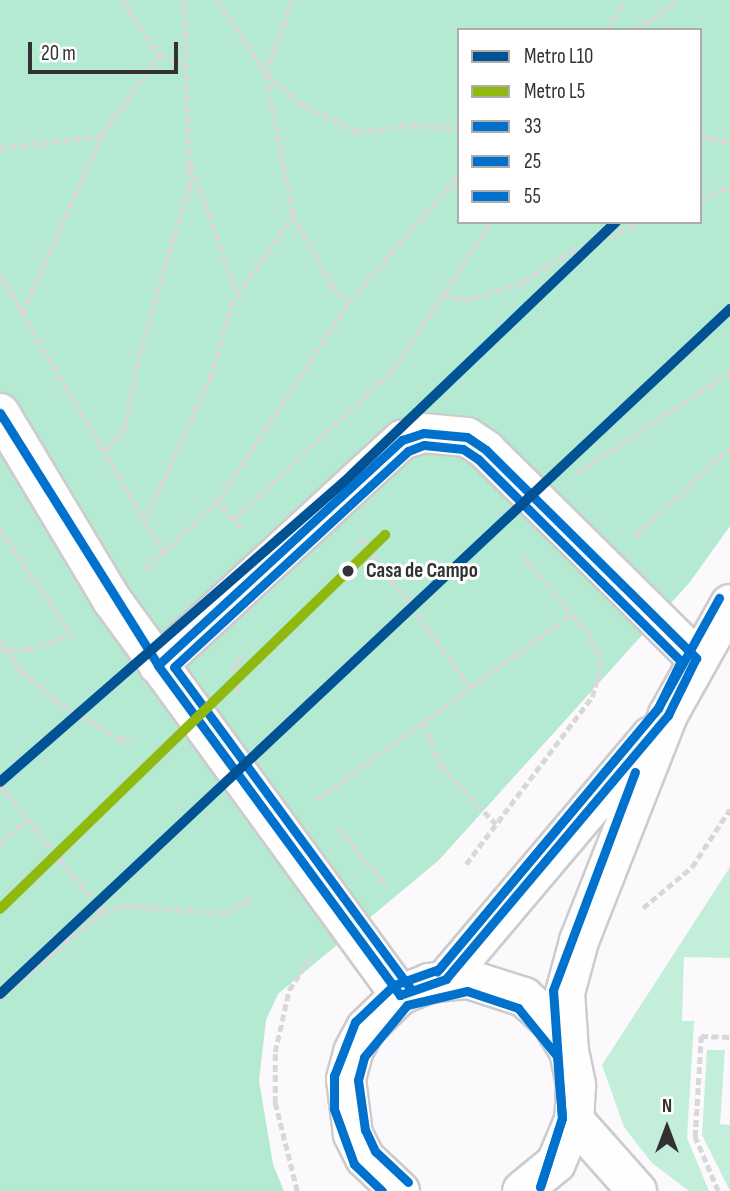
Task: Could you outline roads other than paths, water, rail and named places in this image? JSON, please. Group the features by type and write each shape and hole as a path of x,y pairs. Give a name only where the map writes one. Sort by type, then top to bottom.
{"street":[{"path":"0,413 158,665 400,995"},
{"path":"158,665 402,440 424,433 467,437 541,505 696,657"},
{"path":"522,1191 554,1177 574,1120 576,1085 569,1051 565,993 579,941 668,715 696,657 730,604"},
{"path":"446,979 668,715"},
{"path":"400,1191 365,1158 352,1134 346,1079 366,1028 400,995 446,979 490,982 524,997 551,1021 569,1051"},
{"path":"574,1120 637,1191"}],"metro line":[{"name":"L10","path":"0,782 344,482 614,224"},
{"name":"L10","path":"0,994 730,309"},
{"name":"L5","path":"0,909 385,535"}],"place":[{"name":"Casa de Campo","path":"348,571"}]}
